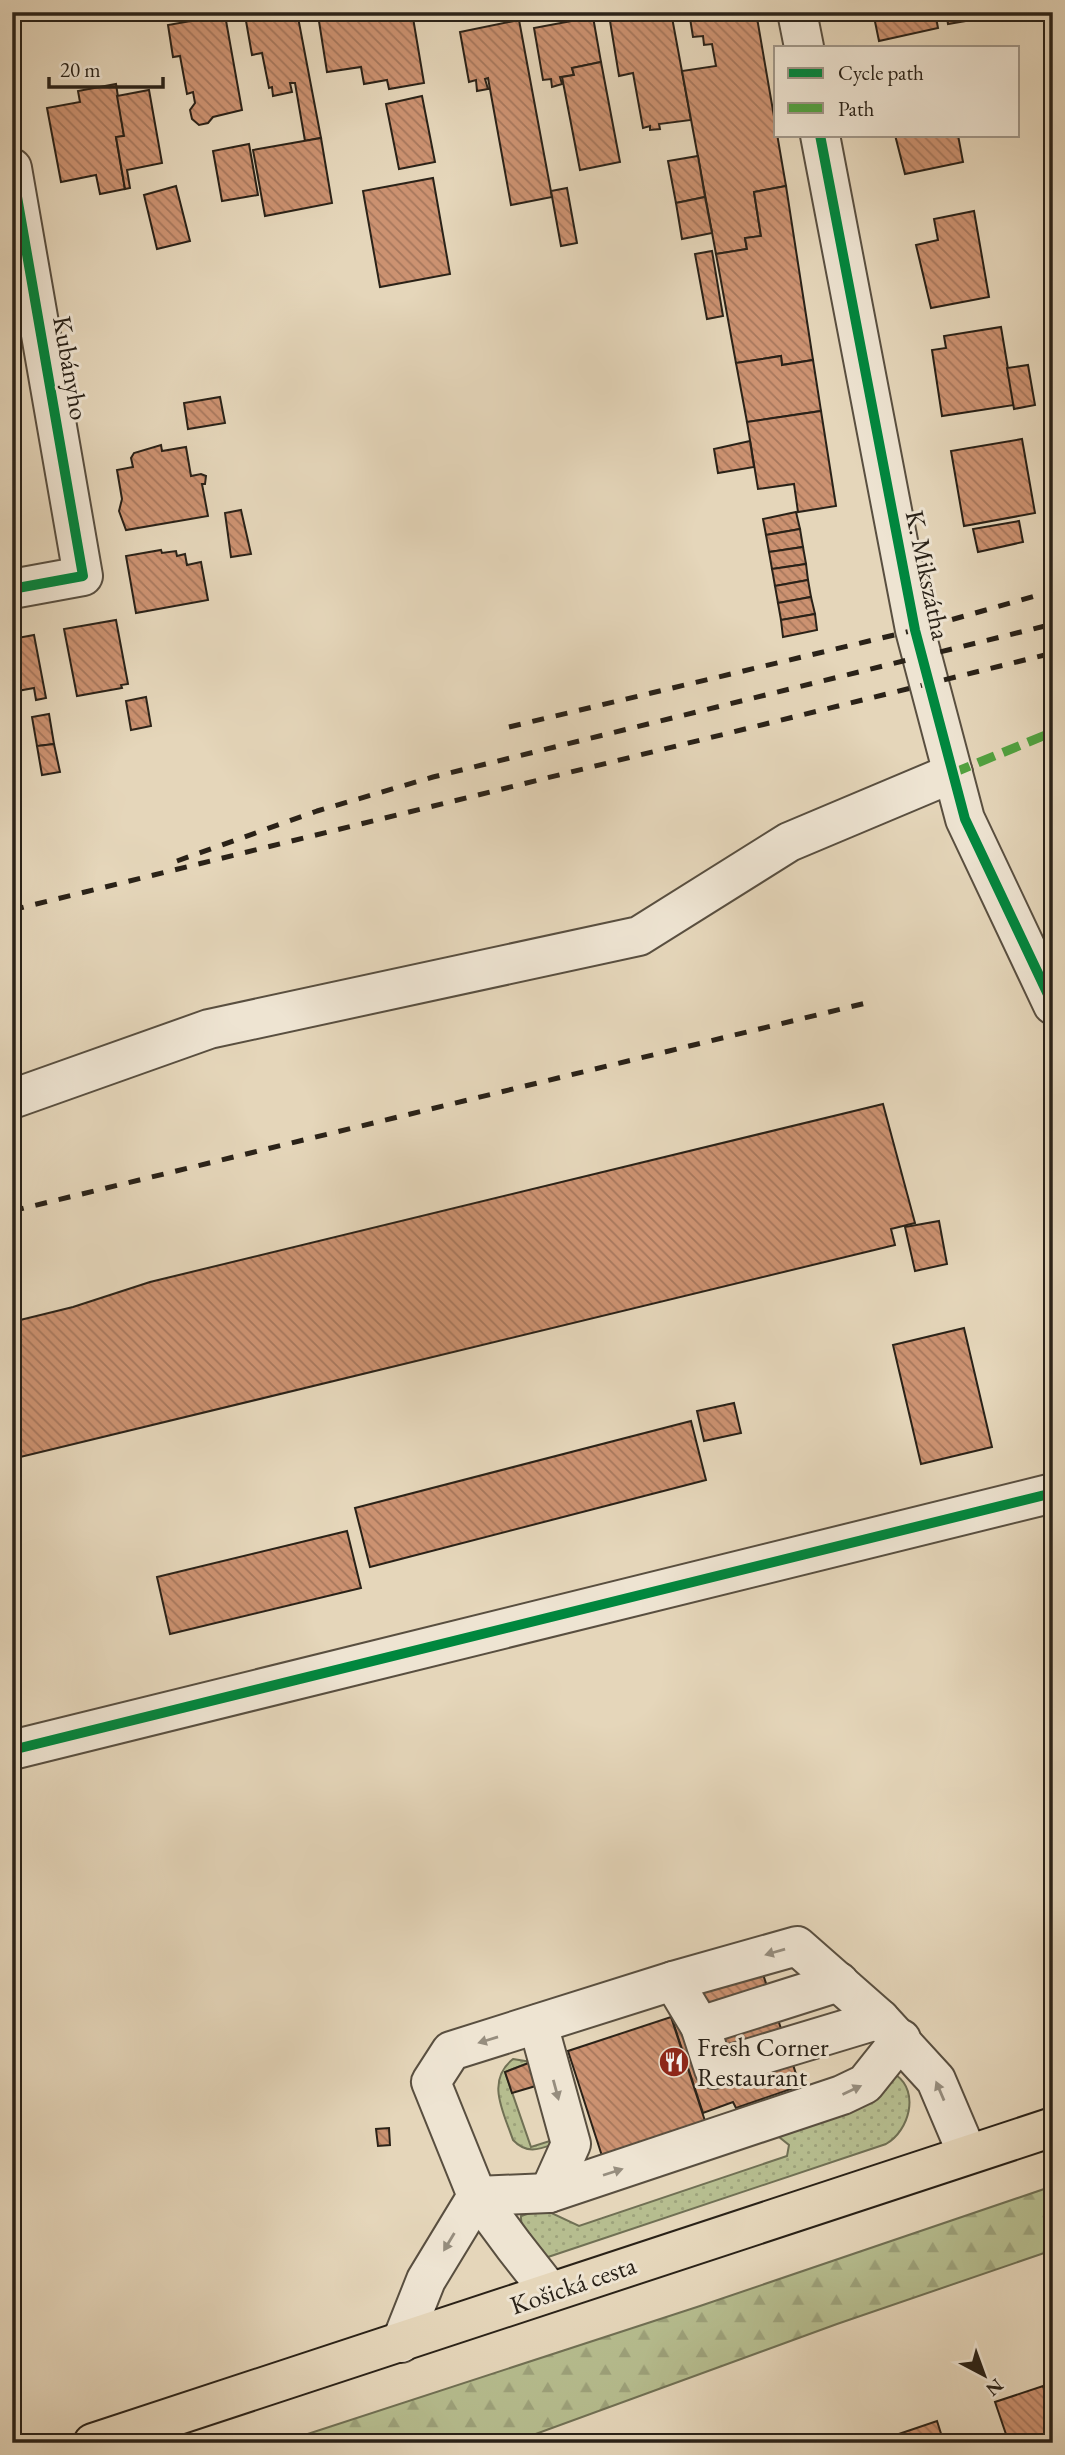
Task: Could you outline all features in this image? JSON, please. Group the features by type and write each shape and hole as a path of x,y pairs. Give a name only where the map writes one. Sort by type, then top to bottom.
{"main road":[{"name":"Košická cesta","path":"93,2443 967,2153 1053,2127"}],"street":[{"path":"797,12 804,46"},
{"name":"K. Mikszátha","path":"820,136 915,630 965,819 1053,1005"},
{"name":"Kubányho","path":"12,168 20,247 83,576 12,589"},
{"path":"12,1098 209,1030 639,936 789,842 953,773"},
{"path":"12,1750 1053,1493"},
{"path":"550,2292 477,2196 431,2082 450,2051 797,1946 890,2029 936,2080 967,2153"},
{"path":"673,1982 700,2026 714,2069 890,2029"},
{"path":"700,2026 839,1982"},
{"path":"538,2024 571,2144 549,2193"},
{"path":"477,2196 549,2193 842,2095 865,2084 890,2029"},
{"path":"401,2343 426,2280 477,2196"}],"green space":[{"path":"513,2059 531,2062 505,2072 531,2147 556,2139 557,2143 529,2149 513,2140 498,2087 500,2077"},
{"path":"896,2075 908,2091 909,2111 901,2130 886,2144 542,2259 525,2233 521,2216 543,2209 579,2226 787,2156 789,2145 774,2133"},
{"path":"1053,2186 1053,2250 837,2324 511,2443 280,2443 700,2306"}],"building":[{"path":"297,12 321,138 305,141 295,83 290,83 292,92 273,96 262,53 252,55 246,21"},
{"path":"334,12 412,12 424,83 389,89 387,80 364,84 361,67 327,72 318,15"},
{"path":"611,12 671,12 691,120 659,124 660,129 650,130 650,126 643,128 633,73 619,76 609,15 612,15"},
{"path":"689,12 756,12 774,116 774,136 777,136 786,186 754,192 761,236 745,238 747,249 716,254 682,71 716,66 712,44 704,45 703,36 693,37"},
{"path":"873,12 935,12 938,28 879,41"},
{"path":"946,12 971,12 972,20 948,24"},
{"path":"225,15 242,110 213,117 208,123 199,125 192,119 190,110 195,103 193,92 187,94 180,56 173,57 168,25"},
{"path":"593,17 601,62 572,68 574,75 560,77 562,84 552,87 551,79 543,80 534,28"},
{"path":"519,20 552,197 511,205 488,78 485,79 488,89 477,91 476,80 469,82 460,32"},
{"path":"601,62 620,162 580,170 562,77 574,75 572,68"},
{"path":"116,84 124,136 116,137 125,189 100,194 96,175 61,182 47,108 80,102 78,91"},
{"path":"149,90 162,163 127,170 130,188 125,189 116,137 124,136 117,96"},
{"path":"422,96 435,162 399,169 386,104"},
{"path":"895,136 958,136 963,162 905,174"},
{"path":"321,138 332,203 265,216 253,150"},
{"path":"249,144 258,195 222,201 213,151"},
{"path":"698,156 705,197 676,203 668,161"},
{"path":"433,178 450,274 380,287 363,191"},
{"path":"176,186 190,241 157,249 144,195"},
{"path":"786,186 813,360 782,365 781,356 736,363 716,254 747,249 745,238 761,236 754,192"},
{"path":"567,188 577,243 561,246 551,191"},
{"path":"705,197 712,233 682,239 676,203"},
{"path":"974,211 989,297 931,308 916,245 938,240 934,219"},
{"path":"712,251 723,316 707,319 695,254"},
{"path":"1001,327 1014,405 942,416 932,350 946,348 944,336"},
{"path":"781,356 782,365 813,360 821,411 747,422 736,363"},
{"path":"1028,365 1035,405 1014,409 1007,368"},
{"path":"220,397 225,423 188,429 184,403"},
{"path":"821,411 836,506 798,512 794,484 758,489 747,422"},
{"path":"1022,439 1035,513 964,526 951,451"},
{"path":"750,441 754,467 718,473 714,449"},
{"path":"161,445 162,451 186,447 191,476 206,476 205,484 202,484 208,516 126,530 119,511 122,499 117,470 133,467 131,458 134,453"},
{"path":"241,510 251,554 231,557 225,513"},
{"path":"796,512 800,529 766,535 763,519"},
{"path":"1019,521 1023,542 978,552 973,529"},
{"path":"800,529 803,547 769,552 766,535"},
{"path":"803,547 806,564 772,569 769,552"},
{"path":"161,550 162,553 176,551 177,556 185,554 187,565 201,562 208,600 136,613 126,556"},
{"path":"806,564 808,580 775,586 772,569"},
{"path":"808,580 811,597 778,603 775,586"},
{"path":"811,597 815,614 781,620 778,603"},
{"path":"815,614 817,630 783,637 781,620"},
{"path":"116,620 128,684 121,685 122,688 77,696 64,629"},
{"path":"34,635 46,698 36,700 34,688 12,692 12,639"},
{"path":"146,697 151,726 131,730 126,701"},
{"path":"49,714 54,744 37,746 32,717"},
{"path":"54,744 60,772 42,775 37,746"},
{"path":"883,1104 915,1223 891,1229 895,1245 12,1459 12,1341 21,1339 16,1321 73,1307 150,1282"},
{"path":"939,1221 947,1264 915,1271 905,1227"},
{"path":"964,1328 992,1447 921,1464 893,1345"},
{"path":"734,1403 741,1433 704,1441 697,1411"},
{"path":"691,1421 706,1480 370,1567 355,1508"},
{"path":"347,1531 361,1588 170,1634 157,1577"},
{"path":"752,1941 800,2086 736,2108 733,2102 703,2113 674,2025 706,2013 689,1963"},
{"path":"671,2017 706,2124 603,2159 568,2051"},
{"path":"531,2062 539,2085 512,2093 505,2072"},
{"path":"389,2128 390,2145 378,2146 376,2129"},
{"path":"1043,2386 1053,2417 1053,2443 1009,2443 995,2402"},
{"path":"1053,2387 1053,2417 1044,2390"},
{"path":"937,2421 944,2443 895,2443 893,2436"}],"railway":[{"path":"509,727 915,630 1053,591"},
{"path":"177,861 317,811 433,777 1053,624"},
{"path":"12,910 1053,653"},
{"path":"12,1211 866,1003"}],"marked path":[{"path":"953,773 1053,732"}],"cycle path":[{"path":"820,136 915,630 965,819 1053,1005"},
{"path":"12,168 83,576 12,589"},
{"path":"12,1750 1053,1493"}],"place":[{"name":"Fresh Corner Restaurant","path":"674,2062"}]}
